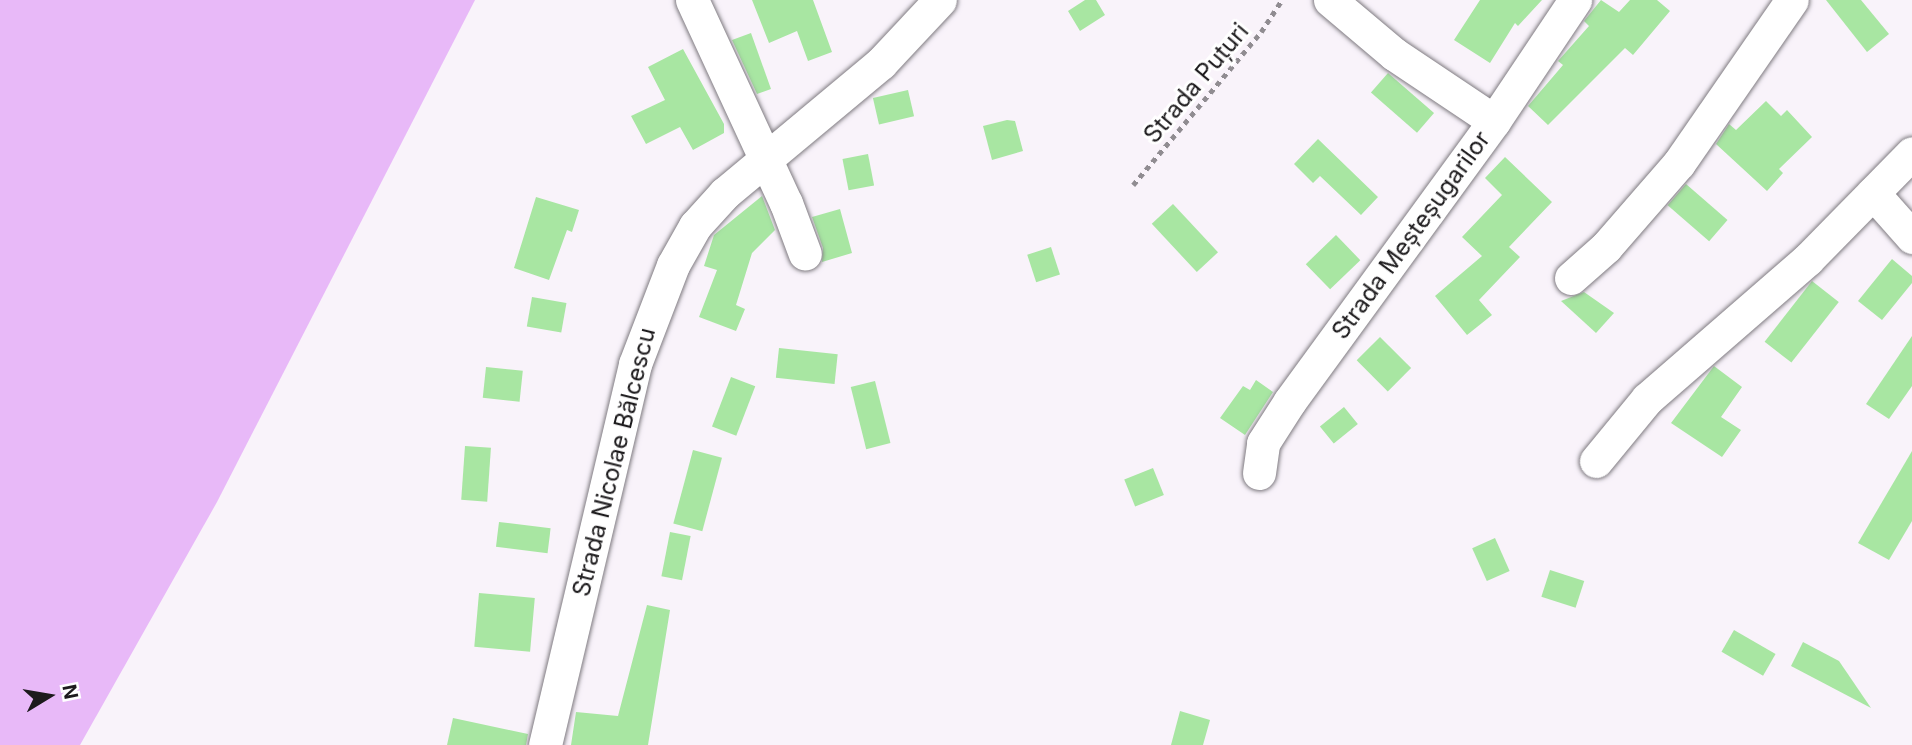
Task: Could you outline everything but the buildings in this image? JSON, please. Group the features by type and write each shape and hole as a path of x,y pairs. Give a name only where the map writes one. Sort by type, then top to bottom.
{"street":[{"path":"692,0 763,159 786,203 805,254"},
{"name":"Strada Nicolae Bălcescu","path":"545,745 602,495 653,311 695,226 763,159 862,81 940,0"},
{"path":"1330,0 1394,54 1494,121"},
{"name":"Strada Meșteșugarilor","path":"1259,473 1263,443 1290,401 1494,121 1575,0"},
{"path":"1571,278 1606,247 1679,163 1793,0"},
{"path":"1596,461 1647,399 1808,259 1912,153"},
{"path":"1873,193 1912,237"}],"path":[{"name":"Strada Puțuri","path":"1133,185 1261,32 1282,0"}],"shaded area":[{"path":"0,0 475,0 217,502 80,745 0,745"}]}
